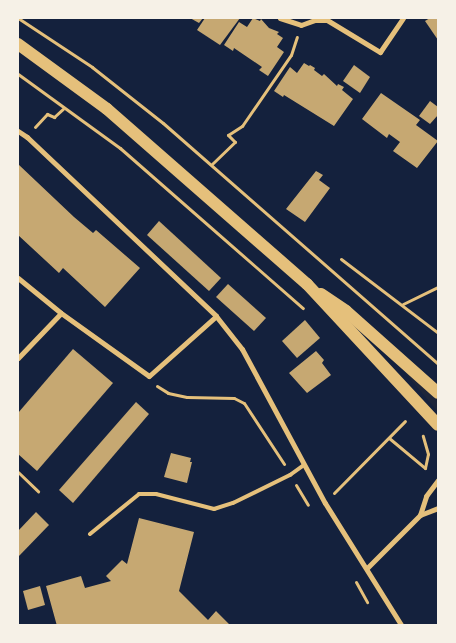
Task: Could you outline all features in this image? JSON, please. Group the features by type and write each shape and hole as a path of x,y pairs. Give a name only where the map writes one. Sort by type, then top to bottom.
{"main road":[{"path":"18,44 107,109 307,284 438,425"},
{"path":"307,284 346,311 438,393"}],"street":[{"path":"280,18 301,25 315,20 327,20 380,52 403,18"},
{"path":"18,131 27,137 216,316 242,349 325,503 402,626"},
{"path":"18,278 61,314 149,376 216,316"},
{"path":"18,358 61,314"},
{"path":"420,515 426,496 438,480"},
{"path":"367,568 420,515 438,508"}],"lane":[{"path":"90,534 139,494 156,494 214,509 233,503 290,475 304,465"}],"path":[{"path":"18,18 124,90 212,164 438,364"},
{"path":"212,164 235,142 228,135 242,126 291,55 301,25"},
{"path":"18,74 120,148 310,315"},
{"path":"27,137 47,114 54,117 63,108"},
{"path":"341,258 403,304 438,333"},
{"path":"403,304 438,287"},
{"path":"325,503 405,421"},
{"path":"389,438 424,468 427,445 418,430"},
{"path":"18,472 38,491"}],"shaded area":[{"path":"406,371 438,398 438,412 406,374"}],"building":[{"path":"190,18 203,18 199,23"},
{"path":"205,18 240,18 220,45 197,30"},
{"path":"253,18 260,21 261,19 269,28 279,32 277,34 283,38 277,47 284,52 268,76 259,70 262,67 234,48 233,51 224,45 239,22 247,27"},
{"path":"430,18 438,18 438,40 425,21"},
{"path":"304,63 315,68 314,70 322,76 324,74 337,86 338,84 344,87 342,90 353,99 334,126 284,95 283,97 274,91 290,67 297,73"},
{"path":"354,65 370,77 360,93 343,81"},
{"path":"381,93 420,120 416,125 438,141 417,168 393,151 400,142 389,134 387,138 362,119"},
{"path":"430,101 438,107 438,115 430,124 419,116"},
{"path":"18,164 74,217 93,233 96,230 140,268 105,307 63,268 59,273 18,235"},
{"path":"316,171 323,175 319,180 330,188 305,222 286,209"},
{"path":"159,221 221,278 209,291 147,235"},
{"path":"228,284 266,318 254,331 216,297"},
{"path":"305,320 320,338 297,358 282,341"},
{"path":"73,349 113,383 37,471 18,454 18,413"},
{"path":"316,351 324,360 322,363 331,375 307,393 289,373"},
{"path":"136,402 149,414 73,503 59,490"},
{"path":"171,453 191,458 190,462 192,462 187,483 164,477"},
{"path":"36,512 49,525 18,557 18,531"},
{"path":"139,518 194,532 179,591 208,620 216,611 231,626 57,626 46,586 81,576 85,588 111,581 106,576 122,560 127,564"},
{"path":"40,586 45,605 28,610 23,591"}]}
